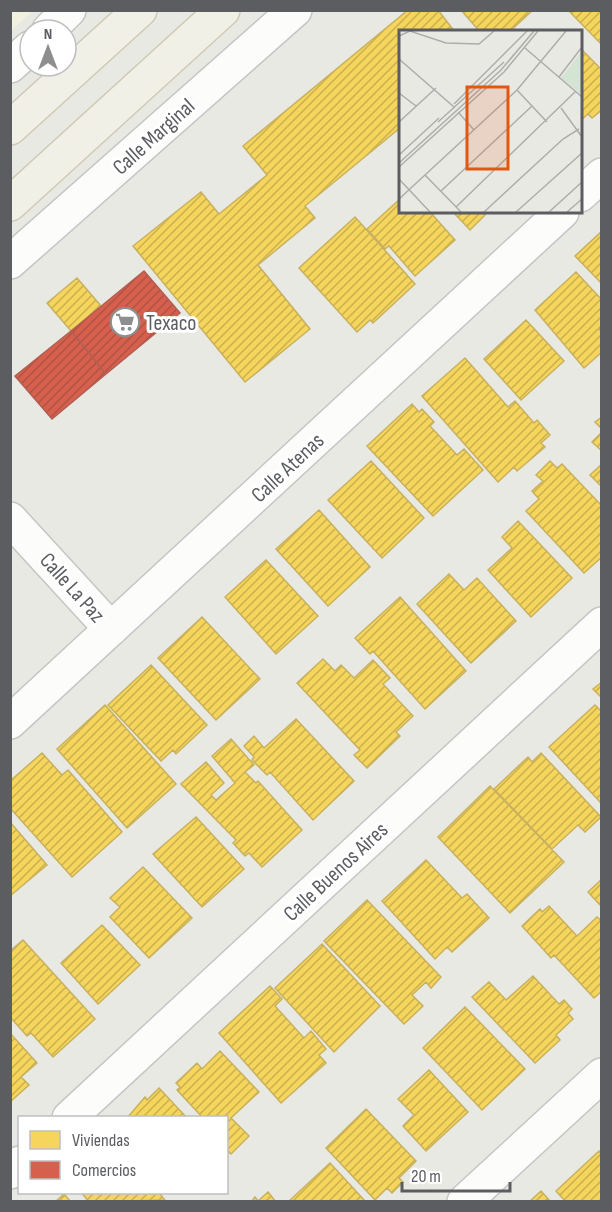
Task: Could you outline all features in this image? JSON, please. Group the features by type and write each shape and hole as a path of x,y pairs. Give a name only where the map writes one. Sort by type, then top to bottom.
{"main road":[{"path":"10,128 140,10"},
{"path":"10,204 223,10"}],"street":[{"name":"Calle Marginal","path":"10,262 295,10"},
{"path":"582,193 602,175"},
{"name":"Calle Atenas","path":"10,722 561,213"},
{"name":"Calle La Paz","path":"10,519 111,629"},
{"name":"Calle Buenos Aires","path":"71,1116 602,624"},
{"path":"464,1202 602,1075"}],"shaded area":[{"path":"11,10 32,10 25,18 18,18 18,24 11,31"}],"building: Viviendas":[{"path":"408,10 438,10 453,30 399,30 399,129 305,206 315,218 258,265 310,329 245,382 133,246 201,192 219,214 267,175 243,146"},
{"path":"461,10 533,10 511,30 478,30"},
{"path":"568,10 602,10 602,45"},
{"path":"582,50 602,70 602,110 592,118 588,114 582,119"},
{"path":"399,200 399,213 431,213 455,240 415,276 389,246 385,249 367,229"},
{"path":"454,213 483,213 485,215 470,230"},
{"path":"355,217 415,284 373,323 370,320 357,332 299,268"},
{"path":"602,231 602,284 575,256"},
{"path":"576,272 602,300 602,326 599,329 602,332 602,352 584,368 535,310"},
{"path":"77,278 101,306 71,331 47,303"},
{"path":"526,320 564,361 521,400 484,359"},
{"path":"465,358 508,407 515,401 534,423 537,420 550,435 541,443 545,447 517,471 514,467 498,482 422,396"},
{"path":"412,404 419,412 422,409 434,422 430,426 457,455 464,449 483,470 433,516 367,446"},
{"path":"602,417 602,429 595,422"},
{"path":"602,432 602,451 592,442"},
{"path":"371,461 424,518 382,558 328,500"},
{"path":"550,461 557,468 562,464 602,506 602,557 584,573 526,511 539,499 532,491 543,481 536,475"},
{"path":"602,464 602,487 590,475"},
{"path":"319,510 370,567 328,606 276,549"},
{"path":"518,521 572,578 531,617 488,570 512,548 502,537"},
{"path":"266,560 318,616 276,654 225,597"},
{"path":"449,574 464,590 477,578 516,621 471,663 417,604"},
{"path":"400,597 466,671 425,709 373,651 370,654 355,638"},
{"path":"202,617 260,679 216,720 158,658"},
{"path":"323,659 335,671 341,665 354,678 373,660 390,678 383,684 413,716 396,732 400,736 367,768 354,755 360,750 297,683"},
{"path":"151,665 207,725 176,754 173,750 161,761 108,705"},
{"path":"602,682 602,698 593,689"},
{"path":"105,705 176,784 127,828 57,749"},
{"path":"595,705 602,712 602,804 549,747"},
{"path":"296,719 354,781 313,820 270,772 267,775 252,760 254,757 244,746 254,736 264,748"},
{"path":"231,739 254,765 245,772 256,783 258,781 302,830 262,867 249,853 245,856 233,843 236,840 181,784 206,762 224,783 211,795 216,800 235,783 212,756"},
{"path":"42,753 62,775 68,770 122,832 72,877 10,808 10,781"},
{"path":"541,753 601,817 585,832 578,825 552,849 494,789 528,757 532,762"},
{"path":"490,786 564,862 510,913 438,837"},
{"path":"196,817 244,869 202,907 153,854"},
{"path":"10,822 47,865 10,896"},
{"path":"426,860 462,898 467,894 489,918 452,952 447,947 435,959 382,901"},
{"path":"143,867 192,918 149,958 110,917 120,907 110,898"},
{"path":"602,879 602,907 588,892"},
{"path":"367,900 441,977 431,988 426,982 412,995 423,1006 404,1024 324,941"},
{"path":"549,906 577,936 597,917 602,921 602,991 594,998 554,955 551,958 522,926 540,909 542,912"},
{"path":"102,925 140,965 98,1004 61,963"},
{"path":"23,940 95,1019 53,1057 31,1033 27,1036 10,1017 10,951"},
{"path":"322,944 380,1006 334,1052 275,988"},
{"path":"533,976 559,1004 564,1000 572,1009 568,1013 573,1019 556,1035 560,1040 535,1063 472,997 489,982 506,1000"},
{"path":"270,986 282,999 275,1006 304,1038 311,1031 326,1049 319,1055 326,1063 281,1103 219,1033"},
{"path":"465,1007 525,1069 482,1110 423,1048"},
{"path":"10,1033 37,1063 21,1077 29,1085 10,1102"},
{"path":"220,1051 259,1092 231,1118 249,1136 231,1154 228,1151 228,1116 201,1116 177,1090 180,1087 176,1083 197,1063 202,1069"},
{"path":"429,1070 468,1112 426,1151 403,1126 414,1115 398,1099"},
{"path":"159,1088 185,1116 129,1116 145,1097 147,1100"},
{"path":"366,1109 416,1161 399,1178 403,1182 392,1193 387,1188 375,1200 326,1148"},
{"path":"599,1151 602,1154 602,1202 566,1202 556,1191"},
{"path":"330,1163 366,1202 289,1202 289,1201"},
{"path":"541,1191 551,1202 529,1202"},
{"path":"268,1192 276,1202 251,1202 255,1197 258,1201"},
{"path":"64,1194 71,1202 55,1202"},
{"path":"83,1194 160,1194 165,1200 89,1202"}],"building: Comercios":[{"name":"Texaco","path":"144,271 180,313 106,374 71,331"},
{"path":"71,331 106,374 52,419 15,376"}],"place":[{"name":"Texaco","path":"125,322"}]}
